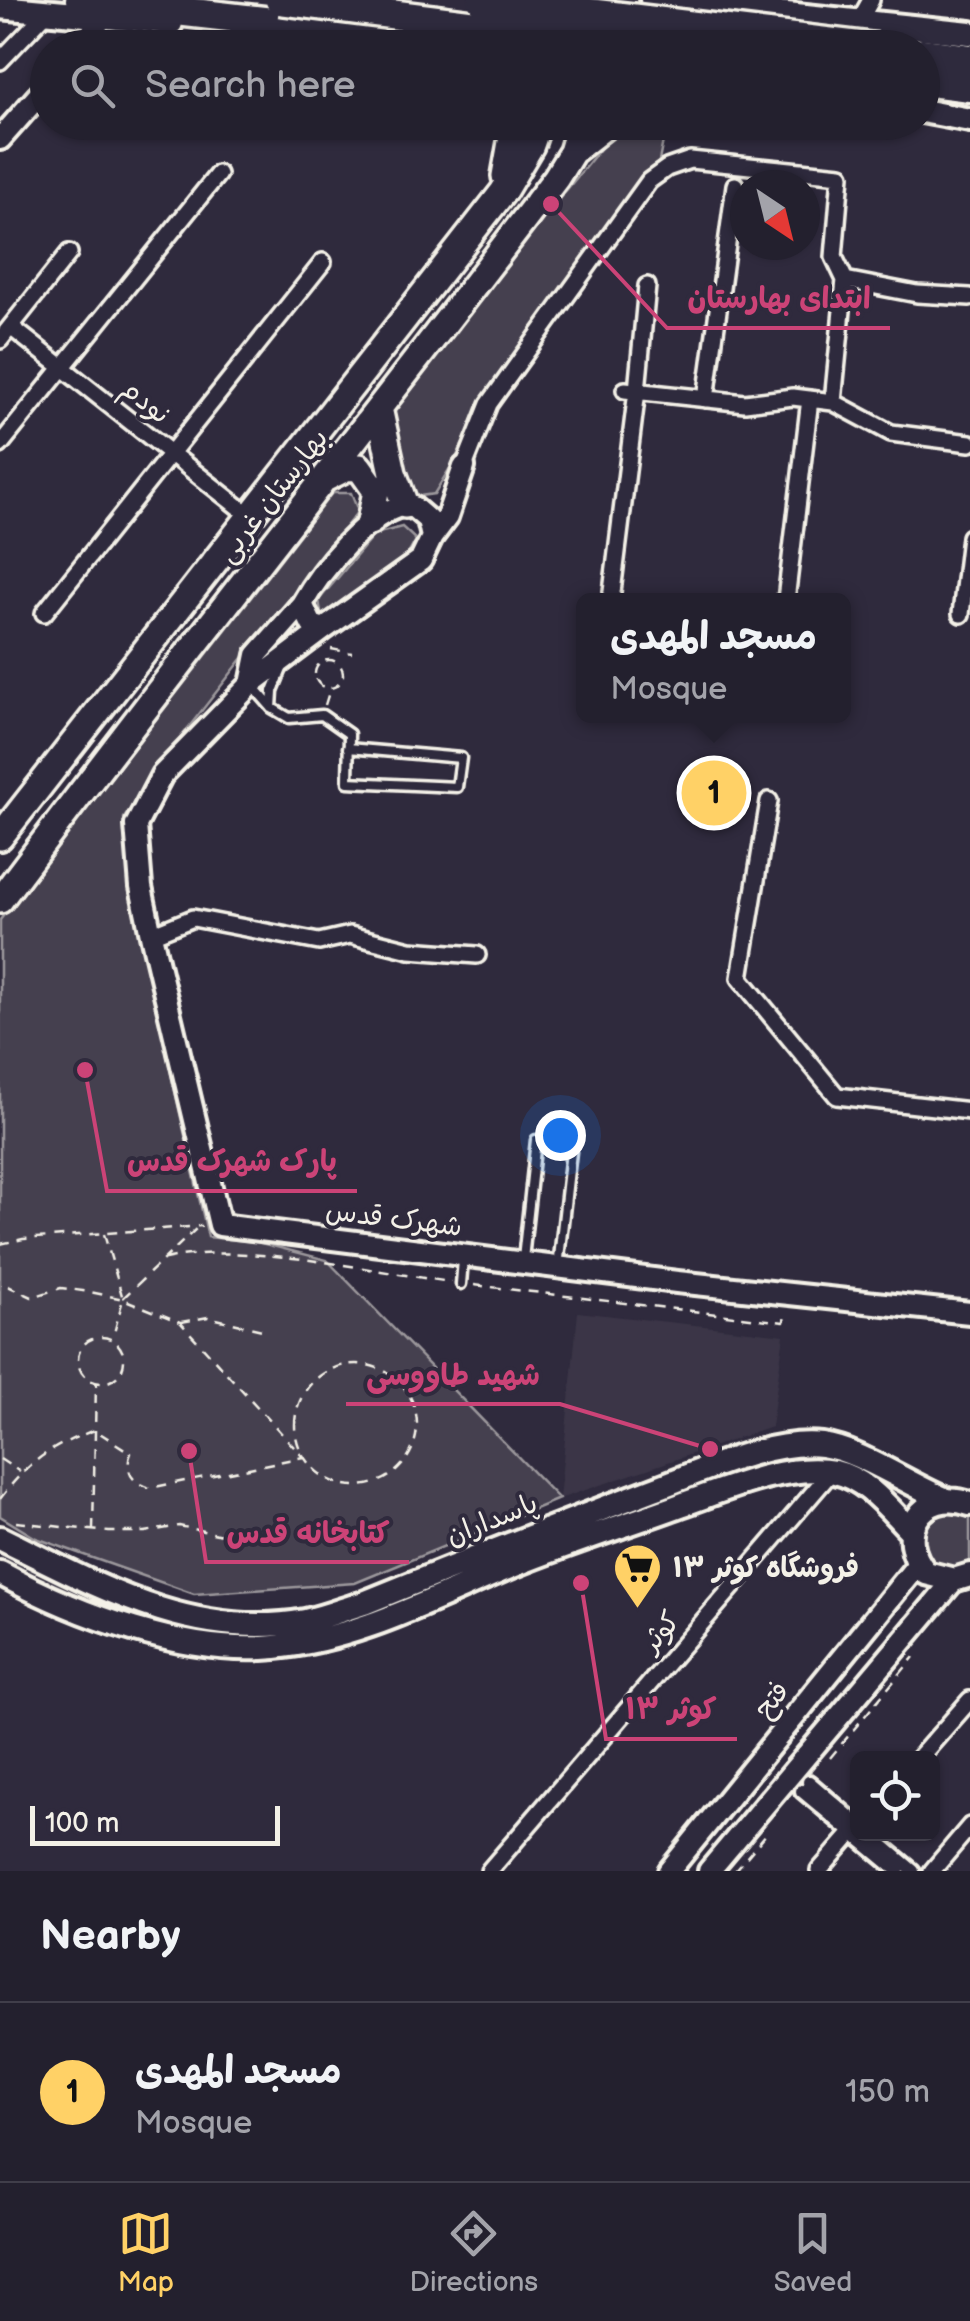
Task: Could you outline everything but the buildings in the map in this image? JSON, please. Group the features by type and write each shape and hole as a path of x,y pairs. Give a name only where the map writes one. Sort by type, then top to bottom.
{"highway":[{"path":"80,0 336,30"},
{"path":"280,0 516,30"},
{"path":"482,0 728,30"},
{"path":"940,48 967,41"},
{"path":"940,85 970,87"}],"main road":[{"path":"565,30 570,0"},
{"path":"603,30 607,0"},
{"path":"652,0 904,30"},
{"path":"0,8 292,30"},
{"path":"940,36 967,41"},
{"path":"940,99 964,119"},
{"path":"503,192 512,140"},
{"name":"بهارستان غربی","path":"0,837 503,192 533,140"},
{"name":"بهارستان غربی","path":"0,900 507,243 572,152 576,140"},
{"path":"572,152 587,140"},
{"path":"479,223 492,221 504,228 507,243"},
{"path":"379,408 393,473 412,508"},
{"path":"326,478 358,467 376,490 370,522"},
{"name":"پاسداران","path":"10,1535 66,1572 122,1598 191,1619 244,1625 305,1621 364,1603 725,1463 794,1445 824,1446 857,1456 914,1487 964,1503"},
{"path":"832,1472 865,1487 912,1532"},
{"name":"پاسداران","path":"2,1574 52,1600 188,1644 270,1648 349,1633 521,1562 762,1477 832,1472"},
{"path":"964,1503 932,1504 921,1513 912,1532 912,1551 926,1573 965,1578"},
{"path":"2,1574 19,1573 26,1564 10,1535"},
{"path":"52,1600 50,1587 66,1572"}],"street":[{"path":"858,22 871,0"},
{"path":"0,60 46,12"},
{"path":"93,30 102,18"},
{"path":"0,139 30,106"},
{"path":"220,1225 141,887 136,825 162,775 251,684 422,560 447,517 489,404 622,216 649,181 667,168 690,160 841,174 834,256 845,280 833,402"},
{"path":"0,445 218,174"},
{"path":"706,399 730,228"},
{"path":"5,333 69,253"},
{"path":"44,613 323,262"},
{"path":"845,280 916,294 970,297"},
{"path":"612,593 631,391 647,286"},
{"name":"نودم","path":"5,333 62,368 250,516"},
{"path":"631,391 745,404 793,397 833,402 891,433 970,443"},
{"path":"787,593 810,399"},
{"path":"251,684 257,655 370,522 387,509 412,508 448,490 464,467"},
{"path":"412,508 428,520 432,537"},
{"path":"962,614 970,537"},
{"path":"302,604 312,625 324,628"},
{"path":"769,801 740,978 837,1096 970,1111"},
{"path":"150,935 192,918 319,942 350,935 410,950 477,955"},
{"name":"شهرک قدس","path":"220,1225 970,1313"},
{"name":"کوثر","path":"488,1871 832,1472"},
{"name":"فتح","path":"669,1871 918,1564"},
{"path":"709,1871 965,1578"},
{"path":"925,1751 970,1700"},
{"path":"806,1786 850,1824"},
{"path":"932,1871 970,1826"},
{"path":"820,1871 857,1841"},
{"path":"871,1841 904,1869"}],"lane":[{"path":"791,0 818,18"},
{"path":"272,708 273,690 288,655"},
{"path":"251,684 272,708 289,718 322,715 348,734 348,782 458,787 462,758 348,748"},
{"path":"523,1263 536,1140 572,1143 558,1267"},
{"path":"461,1284 463,1255"}],"path":[{"path":"324,661 333,660 342,670 338,684 331,687 322,686 315,676 316,667 335,650"},
{"path":"322,715 331,687"},
{"path":"0,1244 23,1238 220,1225"},
{"path":"123,1299 198,1226"},
{"path":"104,1232 123,1299 112,1339"},
{"path":"165,1260 186,1254 249,1254 461,1284 784,1322 786,1294"},
{"path":"8,1286 32,1297 61,1288 123,1299 180,1322 316,1472 333,1482 353,1487 373,1484 392,1476 406,1462 417,1434 415,1404 405,1386 390,1372 371,1364 350,1363 330,1368 313,1380 301,1397 295,1416 295,1437 303,1457"},
{"path":"180,1322 208,1317 262,1330"},
{"path":"97,1336 112,1339 123,1350 124,1364 117,1377 96,1383 83,1374 78,1359 84,1344 97,1336"},
{"path":"93,1531 96,1383"},
{"path":"94,1430 131,1453 130,1474 139,1484 150,1488 303,1457"},
{"path":"0,1499 20,1472 58,1444 94,1430"},
{"path":"0,1459 20,1472"},
{"path":"10,1535 145,1532 180,1526 226,1536"}],"shaded area":[{"path":"607,140 663,141 658,166 483,400 434,494 412,497 387,409"},
{"path":"332,493 351,493 358,511 160,764 124,818 139,932 208,1237 257,1242 327,1260 559,1499 355,1583 194,1594 36,1538 0,1516 0,920"},
{"path":"402,527 416,540 407,556 322,619 319,600 375,534"},
{"path":"578,1312 784,1335 771,1427 559,1499"},
{"path":"944,1508 970,1514 970,1564 951,1570 924,1557 921,1527"}],"place":[{"name":"ابتدای بهارستان","path":"551,204"},
{"name":"مسجد المهدی","path":"714,793"},
{"name":"پارک شهرک قدس","path":"85,1070"},
{"name":"شهید طاووسی","path":"710,1449"},
{"name":"کتابخانه قدس","path":"189,1451"},
{"name":"کوثر ۱۳","path":"581,1583"},
{"name":"فروشگاه کوثر ۱۳","path":"638,1610"}]}
